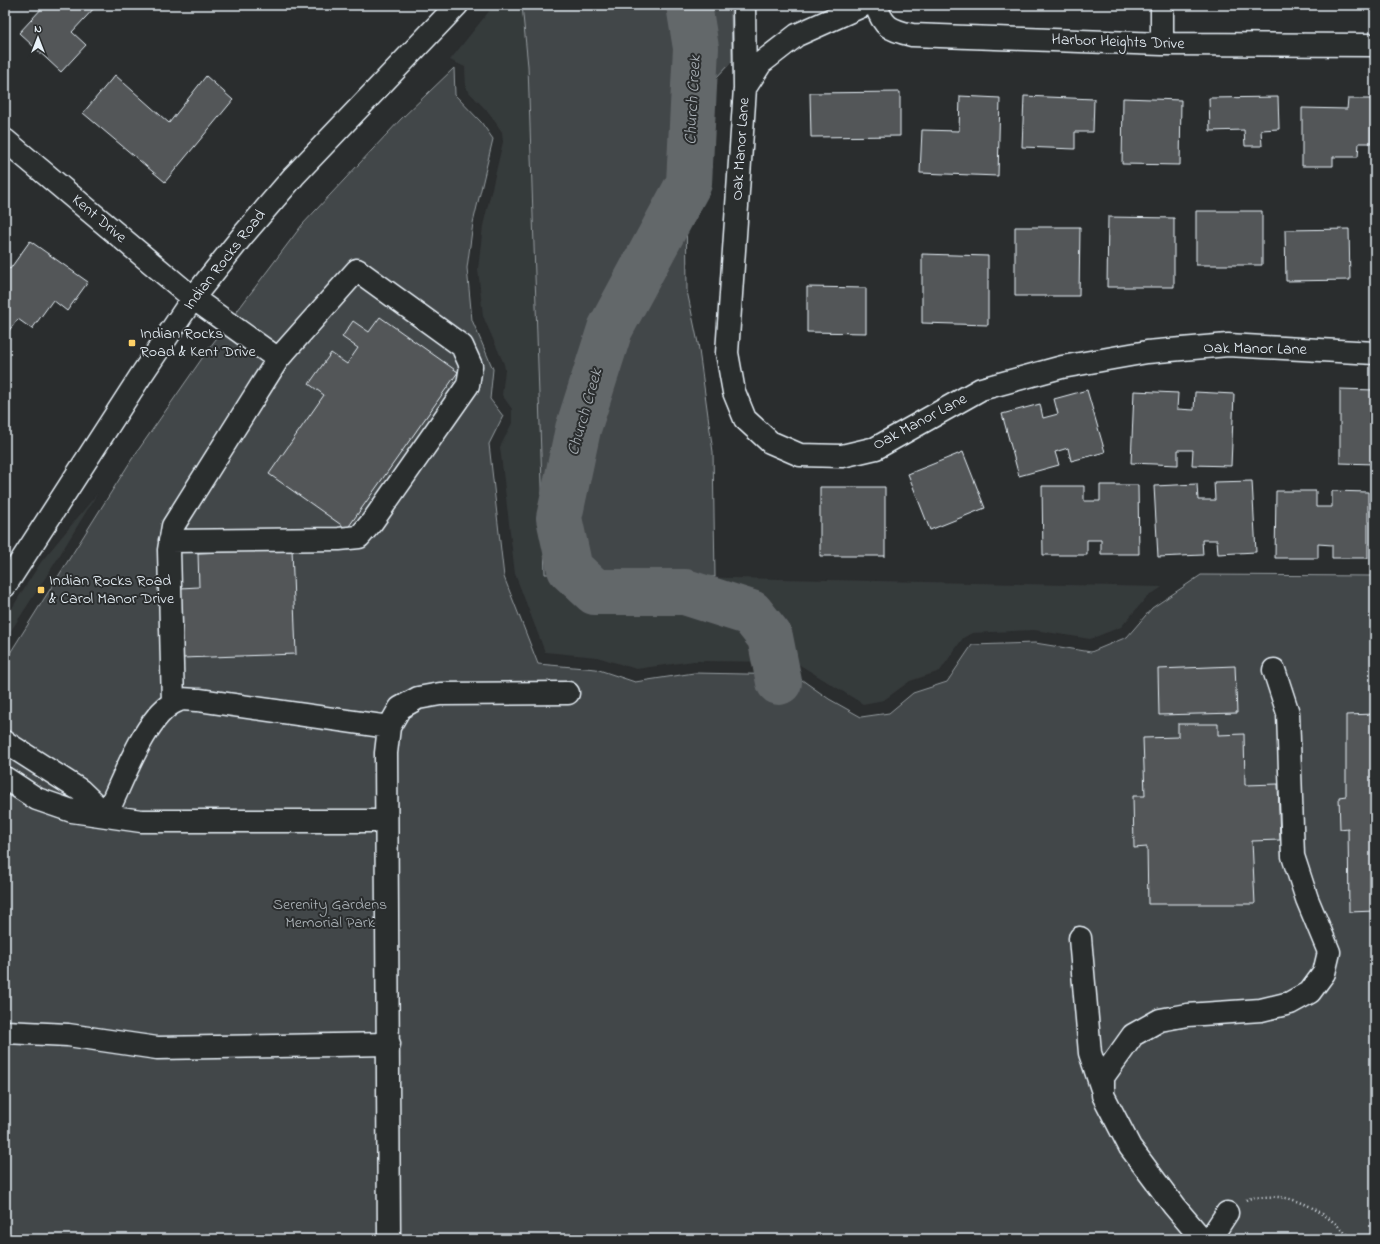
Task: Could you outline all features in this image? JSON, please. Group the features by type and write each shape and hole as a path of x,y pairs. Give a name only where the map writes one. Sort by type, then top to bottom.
{"street":[{"name":"Indian Rocks Road","path":"7,580 192,298 294,176 457,5"},
{"name":"Oak Manor Lane","path":"744,5 745,88 727,353 734,392 745,419 770,442 800,455 842,456 876,448 981,389 1062,367 1147,352 1228,345 1375,354"},
{"path":"745,88 761,63 797,35 864,5"},
{"name":"Harbor Heights Drive","path":"876,5 881,20 892,30 912,35 1162,44 1375,45"},
{"path":"1162,5 1162,44"},
{"name":"Kent Drive","path":"5,140 192,298 278,359"},
{"path":"170,541 339,539 359,537 372,522 468,385 471,366 462,346 357,270 278,359 173,526 170,541 173,703"},
{"path":"1103,1095 1103,1077 1133,1035 1160,1020 1187,1015 1261,1010 1290,1003 1310,992 1324,973 1328,952 1306,899 1294,856 1288,713 1274,670"},
{"path":"389,1239 386,821 386,753 388,726 400,708 418,698 440,694 568,693"},
{"path":"106,815 146,731 163,709 178,700 198,700 388,726"},
{"path":"5,742 80,790 106,815"},
{"path":"5,778 37,799 72,811 141,821 386,821"},
{"path":"1080,938 1090,1053 1103,1095 1130,1147 1174,1206 1202,1239"},
{"path":"5,1032 68,1035 157,1048 388,1044"},
{"path":"1210,1239 1227,1213"}],"path":[{"path":"1227,1213 1247,1198 1278,1196 1306,1204 1334,1222 1352,1239"}],"shaded area":[{"path":"494,5 522,5 528,66 545,574 1162,587 1146,598 1121,627 1090,639 1034,630 972,633 963,638 940,671 910,681 884,700 863,704 795,662 694,661 636,669 597,657 545,652 515,574 500,447 512,423 512,409 502,395 505,370 504,364 483,316 478,269 483,226 503,142 502,132 490,114 466,89 465,67 450,60"},
{"path":"97,494 5,640 5,620 23,590 41,562"}],"green space":[{"path":"522,5 731,5 732,61 698,97 686,192 687,291 698,343 713,452 715,577 545,574 528,66"},
{"name":"Serenity Gardens Memorial Park","path":"454,68 455,95 481,122 493,139 473,223 467,268 472,320 493,369 490,399 503,416 489,444 504,577 538,664 596,669 635,682 694,673 795,675 829,699 861,717 889,713 913,693 947,682 972,645 1035,643 1091,652 1127,637 1152,608 1201,575 1375,576 1375,1239 5,1239 5,661 132,459 210,347 302,225 401,119"}],"building":[{"path":"43,5 97,5 72,32 86,45 61,72 19,33 44,6"},
{"path":"115,75 169,123 206,76 233,100 165,182 83,113"},
{"path":"900,92 900,136 811,137 810,93"},
{"path":"960,96 1000,98 998,176 920,173 922,130 959,131"},
{"path":"1024,96 1094,99 1093,132 1075,132 1075,149 1022,147"},
{"path":"1278,97 1279,129 1261,130 1262,146 1245,146 1244,130 1210,131 1209,98"},
{"path":"1123,98 1181,100 1180,165 1122,164"},
{"path":"1348,99 1371,99 1371,143 1359,143 1358,157 1333,157 1333,166 1302,166 1302,108 1347,109"},
{"path":"1196,211 1262,211 1262,265 1196,265"},
{"path":"1108,217 1174,218 1174,287 1107,287"},
{"path":"1015,227 1080,227 1079,296 1015,296"},
{"path":"1349,229 1350,280 1286,281 1285,230"},
{"path":"30,241 88,282 67,311 53,300 32,329 18,319 7,333 5,331 5,266 10,269"},
{"path":"922,254 988,256 988,325 922,323"},
{"path":"807,287 866,288 866,333 807,332"},
{"path":"380,317 458,372 347,529 269,474 324,395 309,384 331,353 347,364 358,348 342,337 353,321 369,332"},
{"path":"1340,389 1375,390 1375,464 1340,463"},
{"path":"1087,390 1105,452 1071,461 1068,448 1055,452 1059,465 1019,476 1002,414 1040,404 1043,418 1058,414 1054,399"},
{"path":"1134,391 1178,393 1177,409 1194,410 1195,392 1234,394 1231,466 1192,465 1193,450 1178,450 1178,465 1131,463"},
{"path":"963,452 985,508 930,530 908,474"},
{"path":"1252,481 1256,552 1218,554 1217,540 1202,540 1203,555 1158,557 1154,486 1197,484 1198,500 1215,500 1214,482"},
{"path":"1100,485 1138,485 1139,554 1101,554 1101,540 1087,540 1087,555 1043,555 1042,486 1084,486 1084,501 1100,501"},
{"path":"820,487 885,487 885,556 820,556"},
{"path":"1276,491 1316,491 1316,507 1332,507 1332,491 1368,492 1368,558 1332,558 1332,545 1318,544 1318,558 1275,558"},
{"path":"292,549 296,654 183,658 180,588 199,587 198,553"},
{"path":"1235,666 1237,713 1159,715 1158,669"},
{"path":"1375,714 1375,911 1349,912 1348,828 1340,829 1339,797 1346,796 1346,715"},
{"path":"1178,724 1218,724 1218,735 1244,734 1245,785 1278,784 1280,840 1252,841 1255,904 1148,904 1147,847 1134,848 1133,796 1145,796 1143,738 1178,737"}],"waterway":[{"name":"Church Creek","path":"689,5 696,48 689,183 610,329 578,429 559,518 570,569 595,592 685,592 751,613 770,637 779,682"}],"place":[{"name":"Indian Rocks Road & Kent Drive","path":"132,343"},
{"name":"Indian Rocks Road & Carol Manor Drive","path":"41,590"}]}
